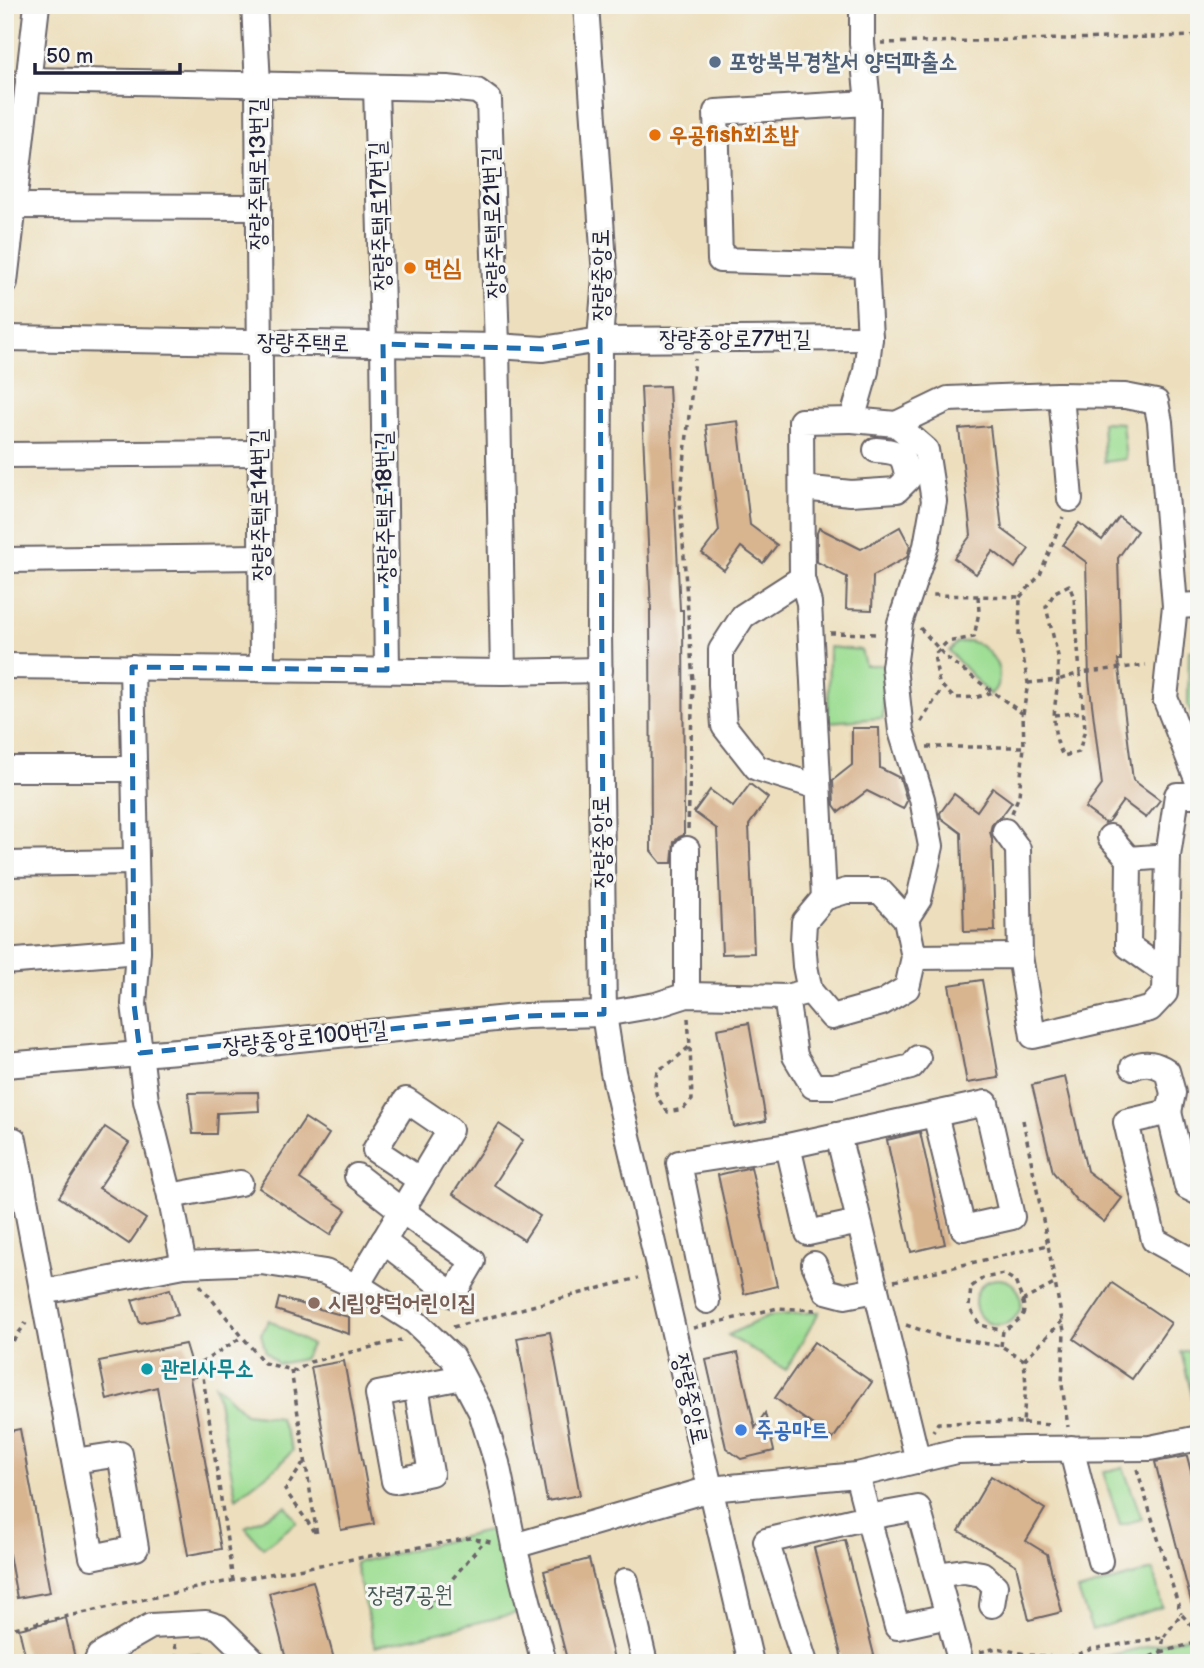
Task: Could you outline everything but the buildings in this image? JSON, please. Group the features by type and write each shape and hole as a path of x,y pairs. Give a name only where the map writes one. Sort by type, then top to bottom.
{"street":[{"path":"5,282 37,5"},
{"name":"장량주택로13번길","path":"254,5 258,85 259,342"},
{"name":"장량중앙로","path":"586,5 606,277 600,340 604,1014 613,1072 751,1663"},
{"path":"852,420 866,371 870,338 866,264 868,103 862,43 862,5"},
{"path":"29,80 376,87"},
{"name":"장량주택로21번길","path":"376,87 477,91 489,100 503,672"},
{"name":"장량주택로17번길","path":"376,87 383,344"},
{"path":"866,264 720,260 716,111 868,103"},
{"path":"14,206 258,207"},
{"name":"장량주택로","path":"5,338 543,349 600,340"},
{"name":"장량중앙로77번길","path":"600,340 870,338"},
{"name":"장량주택로14번길","path":"259,342 262,669"},
{"name":"장량주택로18번길","path":"383,344 387,670"},
{"path":"1061,395 1070,499"},
{"path":"824,898 809,603 802,578 801,421 852,420 896,424 948,399 1061,395 1125,396 1156,402 1187,606 1169,662 1165,698 1199,784"},
{"path":"896,424 926,450 934,501 926,546 904,613 894,667 901,731 922,799 931,846 919,899 906,919"},
{"path":"802,488 851,493 897,490 908,479 904,460 894,451 876,450"},
{"path":"5,455 260,453"},
{"path":"5,560 261,557"},
{"path":"802,578 743,616 721,650 724,726 757,768 818,787"},
{"path":"5,666 503,672 600,670"},
{"path":"132,667 138,951 134,1004 146,1101 184,1265"},
{"path":"5,769 134,769"},
{"path":"1005,831 1018,849 1020,956 1032,1035 1150,1009 1165,993 1168,856 1177,795 1199,795"},
{"path":"1110,837 1129,859 1128,946 1165,972"},
{"path":"687,849 687,995"},
{"path":"1129,859 1168,856"},
{"path":"5,864 136,862"},
{"path":"846,891 880,891 906,919 914,957 907,988 882,1003 832,1017 810,991 805,966 804,922 824,898 846,891"},
{"path":"5,962 138,951"},
{"path":"914,957 1020,956"},
{"name":"장량중앙로100번길","path":"5,1065 202,1049 525,1016 604,1014 656,1005 687,995 786,997 810,991"},
{"path":"786,997 795,1056 813,1086 834,1086 911,1066 918,1058"},
{"path":"1133,1067 1156,1063 1167,1071 1173,1093 1170,1112 1187,1187 1199,1193"},
{"path":"707,1301 679,1163 788,1146 838,1135 935,1114 986,1103 1012,1217 963,1228 935,1114"},
{"path":"1170,1112 1126,1122 1154,1240 1199,1265"},
{"path":"838,1135 918,1461"},
{"path":"14,1140 74,1461"},
{"path":"788,1146 808,1233 859,1222"},
{"path":"357,1176 473,1261 453,1295 383,1241"},
{"path":"356,1287 420,1180"},
{"path":"170,1196 240,1183"},
{"path":"43,1292 184,1265 261,1262 325,1272 368,1293 415,1322 452,1357 481,1412 497,1463 537,1661"},
{"path":"814,1264 826,1291 845,1296 875,1288"},
{"path":"415,1387 462,1377"},
{"path":"1069,1437 1100,1561"},
{"path":"514,1546 710,1489 856,1475 957,1451 1069,1437 1131,1448 1150,1448 1199,1438"},
{"path":"856,1475 897,1627 948,1616"},
{"path":"805,1663 766,1541 918,1508 961,1660"},
{"path":"937,1575 964,1571 982,1574 995,1586 992,1605"},
{"path":"626,1581 645,1663"},
{"path":"96,1663 100,1656 151,1626 206,1623 219,1627 256,1663"}],"path":[{"path":"862,43 1199,36"},
{"path":"687,849 693,682 680,501 695,356"},
{"path":"1005,831 1019,795 1024,747 1023,714 1028,683 1019,635 1020,597 1040,575 1070,499"},
{"path":"1069,585 1074,598 1080,673 1085,729 1079,752 1063,755 1053,726 1058,656 1046,607 1055,592 1069,585"},
{"path":"811,633 978,596 1020,597"},
{"path":"978,596 979,612 974,637 947,642 934,655 940,683 954,698 993,692"},
{"path":"904,613 948,659 1023,714"},
{"path":"1028,683 1058,680 1080,673 1169,662"},
{"path":"906,748 943,687"},
{"path":"1054,715 1083,712"},
{"path":"906,748 1024,747"},
{"path":"687,995 690,1046 692,1100 684,1109 668,1112 658,1100 654,1088 657,1070 673,1061 690,1046"},
{"path":"918,1461 938,1423 1023,1423 1069,1437 1062,1385 1064,1331 1023,1120"},
{"path":"875,1288 1048,1245"},
{"path":"184,1265 264,1363 296,1371 310,1362 660,1272"},
{"path":"1004,1274 1016,1281 1025,1308 1021,1320 1003,1331 980,1325 969,1307 971,1287 983,1278 1004,1274"},
{"path":"1022,1301 1055,1283"},
{"path":"675,1333 778,1308 819,1310"},
{"path":"883,1317 939,1336 1001,1346 1024,1360"},
{"path":"1023,1423 1026,1387 1024,1360 1062,1321"},
{"path":"1001,1346 1003,1331"},
{"path":"233,1581 201,1363 242,1337"},
{"path":"291,1370 306,1461 317,1535 285,1490 306,1461"},
{"path":"1131,1448 1181,1614 1199,1633"},
{"path":"5,1630 233,1581 470,1538 514,1546"},
{"path":"427,1609 484,1541"},
{"path":"1161,1652 1164,1637 1181,1614"},
{"path":"961,1660 997,1648 1030,1655 1067,1658 1092,1649 1164,1637"},
{"path":"1123,1663 1199,1642"},
{"path":"164,1663 194,1659 201,1663"}],"highlighted area":[{"path":"600,340 604,1014 525,1016 140,1053 134,1004 132,667 387,670 383,344 543,349"}],"green space":[{"path":"1102,422 1122,423 1126,459 1104,462"},
{"path":"969,641 982,647 993,657 999,671 996,688 990,695 949,651 957,643"},
{"path":"829,647 861,650 865,665 883,665 883,718 828,722"},
{"path":"1199,650 1199,734 1188,705 1189,651"},
{"path":"998,1279 1014,1286 1021,1302 1014,1318 998,1325 982,1318 975,1302 982,1286"},
{"path":"819,1312 786,1370 728,1335 768,1316"},
{"path":"269,1320 311,1345 303,1359 278,1364 266,1352 261,1334"},
{"path":"1199,1348 1199,1398 1193,1399 1181,1352"},
{"path":"215,1384 245,1413 279,1417 293,1450 279,1465 236,1498"},
{"path":"1123,1467 1142,1519 1120,1525 1103,1472"},
{"path":"286,1506 297,1522 263,1548 245,1527"},
{"name":"장령7공원","path":"496,1529 517,1613 375,1647 355,1563"},
{"path":"1153,1570 1162,1607 1092,1630 1078,1591"},
{"path":"1199,1634 1199,1663 1078,1663"},
{"path":"198,1654 211,1663 153,1663 162,1657"}],"place":[{"name":"포항북부경찰서 양덕파출소","path":"715,62"},
{"name":"우공fish회초밥","path":"655,135"},
{"name":"면심","path":"410,268"},
{"name":"시립양덕어린이집","path":"314,1303"},
{"name":"관리사무소","path":"147,1369"},
{"name":"주공마트","path":"741,1430"}]}
